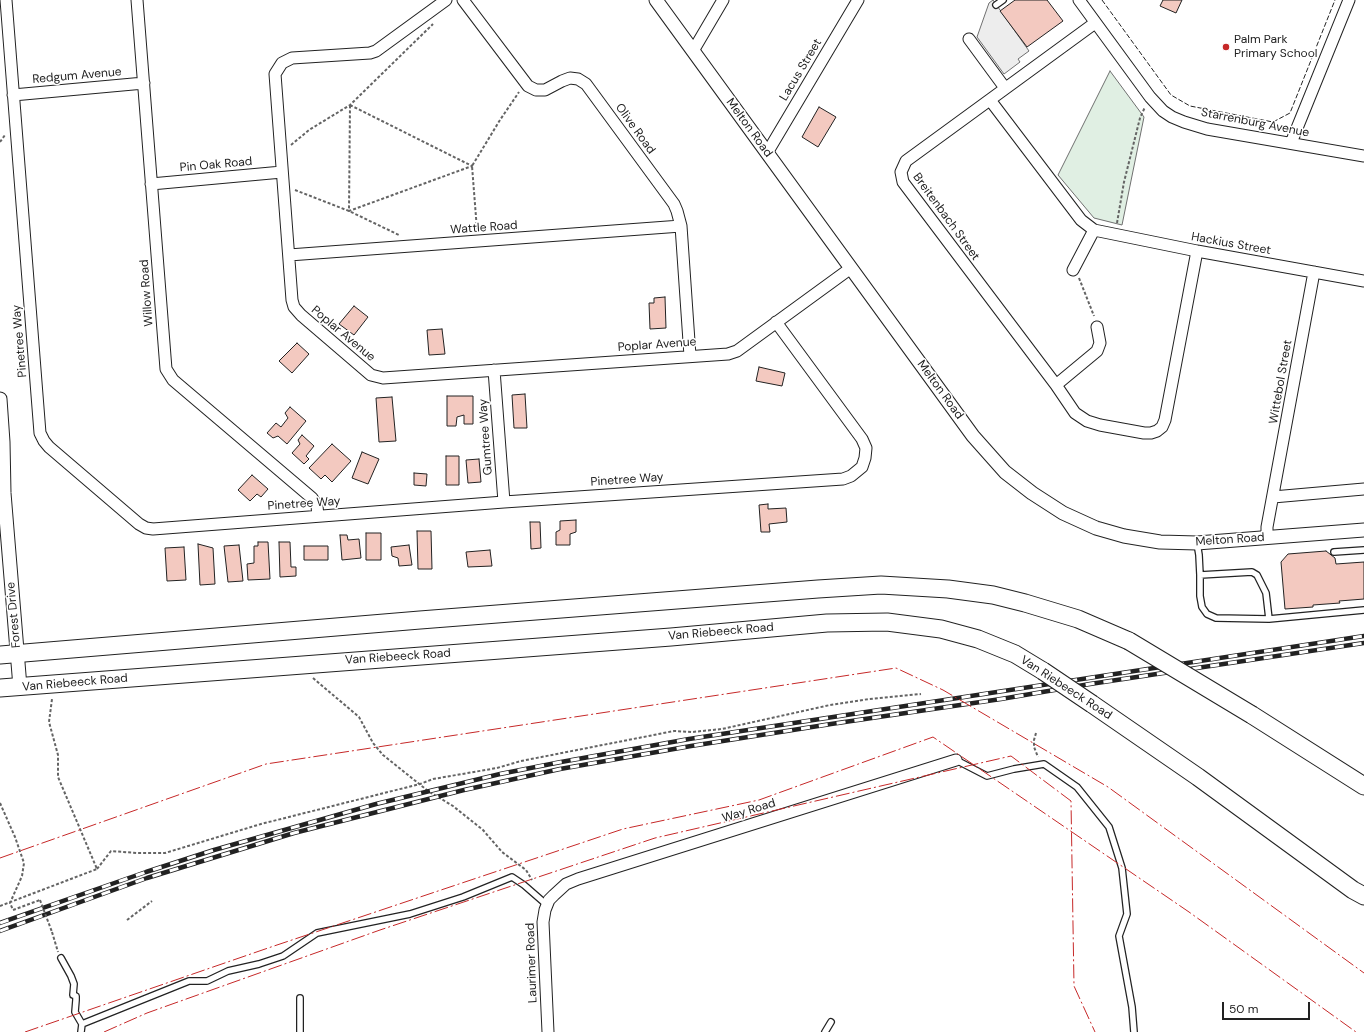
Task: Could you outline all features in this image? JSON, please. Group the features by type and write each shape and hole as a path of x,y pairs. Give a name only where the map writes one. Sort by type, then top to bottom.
{"main road":[{"path":"0,655 842,587 881,585 948,589 1025,602 1078,619 1129,641 1252,715 1364,786"},
{"name":"Van Riebeeck Road","path":"0,688 827,623 888,622 941,629 978,639 1015,654 1043,671 1198,777 1353,890 1364,896"}],"street":[{"name":"Pinetree Way","path":"6,0 40,434 44,441 139,524 146,528 154,529 504,502 843,479 851,476 862,467 865,458 866,448 862,439 776,322"},
{"name":"Willow Road","path":"137,0 166,365 168,373 173,380 312,498 317,506 318,516"},
{"name":"Poplar Avenue","path":"446,0 376,51 370,53 292,58 282,63 277,70 275,79 292,300 294,307 297,312 371,375 382,378 733,352 737,351 851,268"},
{"path":"463,0 525,83"},
{"name":"Melton Road","path":"656,0 973,436 993,460 1018,483 1057,510 1096,528 1142,540 1197,543 1364,530"},
{"path":"693,51 723,0"},
{"name":"Lacus Street","path":"767,153 858,0"},
{"name":"Starrenburg Avenue","path":"1079,0 1150,97 1163,111 1184,122 1208,129 1364,156"},
{"path":"1291,143 1349,0"},
{"name":"Breitenbach Street","path":"1095,23 906,161 901,172 901,177 907,188 1056,385 1075,413 1087,421 1100,425 1144,433 1158,431 1162,427 1165,420 1197,251"},
{"path":"969,39 1005,88"},
{"name":"Olive Road","path":"525,83 540,91 550,89 562,81 570,78 578,79 586,84 674,204 681,226 690,356"},
{"name":"Redgum Avenue","path":"13,94 144,83"},
{"name":"Hackius Street","path":"990,100 1081,220 1094,230 1197,251 1364,281"},
{"name":"Pin Oak Road","path":"152,184 282,172"},
{"name":"Wattle Road","path":"289,256 681,226"},
{"path":"1073,270 1094,230"},
{"name":"Wittebol Street","path":"1267,537 1267,527 1314,272"},
{"path":"1056,385 1098,351 1100,344 1097,327"},
{"name":"Gumtree Way","path":"494,370 504,502"},
{"name":"Forest Drive","path":"0,399 4,493 20,687"},
{"path":"1273,497 1364,489"},
{"name":"Way Road","path":"554,895 566,884 578,879 956,760"},
{"name":"Laurimer Road","path":"548,1032 543,922 547,905 554,895"}],"lane":[{"path":"996,5 1003,0"},
{"path":"1197,543 1199,555 1201,604 1204,612 1210,616 1223,619 1269,619 1364,610"},
{"path":"1334,552 1364,550"},
{"path":"1200,576 1255,573 1266,593 1269,619"},
{"path":"956,760 988,776 1014,769 1044,764 1077,787 1109,827 1122,868 1127,914 1119,936 1132,1007 1134,1032"},
{"path":"82,1024 189,981 207,981 228,971 259,964 283,956 318,933 410,914 512,877 524,884 547,905"},
{"path":"61,958 72,976 74,984 73,995 76,996 75,1012 82,1024 81,1032"},
{"path":"300,998 300,1032"},
{"path":"825,1032 830,1022"}],"path":[{"path":"281,154 308,130 350,105 435,23"},
{"path":"477,241 472,166 525,83"},
{"path":"1119,235 1117,222 1124,182 1140,118 1150,97"},
{"path":"350,105 472,166"},
{"path":"349,211 350,105"},
{"path":"349,211 472,166"},
{"path":"284,189 292,189 349,211 407,239 409,247"},
{"path":"1073,270 1080,280 1084,295 1091,306 1097,327"},
{"path":"312,677 359,717 373,743 383,755 428,791 453,806 483,830 502,852 526,870 533,881"},
{"path":"0,906 96,869 112,851 137,853 165,852 261,824 420,784 433,779 497,768 521,761 639,737 674,731 692,732 722,729 830,705 869,699 921,694"},
{"path":"52,696 49,722 58,754 58,777 96,869"},
{"path":"1036,733 1034,747 1042,764"},
{"path":"0,803 15,837 24,863 22,876 10,903 13,910 40,900 61,958"},
{"path":"127,920 152,901"}],"green space":[{"path":"1110,71 1144,117 1122,225 1094,218 1058,175"}],"shaded area":[{"path":"993,0 1029,51 1018,59 1020,62 1004,74 977,37 989,3"}],"building":[{"path":"1015,0 1047,0 1063,21 1027,47 1000,11"},
{"path":"1163,0 1182,0 1176,13 1160,6"},
{"path":"819,107 836,117 818,147 802,137"},
{"path":"665,297 666,328 650,329 649,303 654,303 654,298"},
{"path":"354,306 368,317 354,335 339,324"},
{"path":"442,329 445,354 429,355 427,330"},
{"path":"297,343 309,354 292,373 279,361"},
{"path":"759,367 785,373 782,386 756,381"},
{"path":"525,394 527,428 514,428 512,395"},
{"path":"447,396 473,396 473,424 464,424 464,415 457,417 456,426 447,426"},
{"path":"392,397 396,441 379,442 376,398"},
{"path":"290,407 306,421 287,444 278,436 273,438 267,433 276,423 281,427 288,418 285,413"},
{"path":"302,435 314,446 306,456 309,459 304,464 292,453 300,444 298,440"},
{"path":"332,444 351,461 332,482 325,475 321,479 309,468"},
{"path":"362,452 379,459 368,484 352,478"},
{"path":"446,456 459,456 459,485 446,485"},
{"path":"479,459 481,482 468,483 466,460"},
{"path":"414,473 427,474 426,486 414,485"},
{"path":"252,475 268,489 261,497 257,494 250,501 238,490"},
{"path":"768,504 768,509 786,508 787,522 769,524 770,532 761,532 759,505"},
{"path":"576,520 576,532 570,534 570,545 556,545 556,532 560,530 560,521"},
{"path":"530,522 540,522 541,548 531,549"},
{"path":"417,531 431,531 432,569 418,569"},
{"path":"366,533 381,533 381,560 366,560"},
{"path":"340,535 347,535 348,540 359,539 361,558 342,560"},
{"path":"258,542 268,542 270,579 248,580 247,564 254,563 254,546 258,546"},
{"path":"279,542 290,542 291,567 296,567 296,576 280,577"},
{"path":"198,544 213,548 215,584 200,585"},
{"path":"239,545 243,581 228,582 224,546"},
{"path":"409,545 412,565 399,566 398,558 392,556 391,547"},
{"path":"304,546 328,546 328,560 304,560"},
{"path":"184,547 186,580 167,581 165,548"},
{"path":"490,550 492,566 468,567 466,552"},
{"path":"1326,551 1335,558 1336,564 1364,562 1364,599 1313,605 1313,607 1285,609 1281,562 1288,554"}],"railway":[{"path":"0,923 214,850 376,804 500,774 689,739 1364,636"},
{"path":"0,931 147,878 294,833 464,790 560,769 691,746 831,724 1364,643"}],"fence":[{"path":"1102,0 1171,95 1190,106 1273,122 1290,113 1335,0"}],"power":[{"path":"0,858 266,764 896,668 943,690 1108,787 1364,973"},
{"path":"25,1032 271,947 623,829 759,800 933,737 1189,912 1356,1032"},
{"path":"104,1032 147,1013 380,930 655,838 1011,756 1071,801 1074,986 1095,1032"}],"place":[{"name":"Palm Park Primary School","path":"1226,47"}]}
